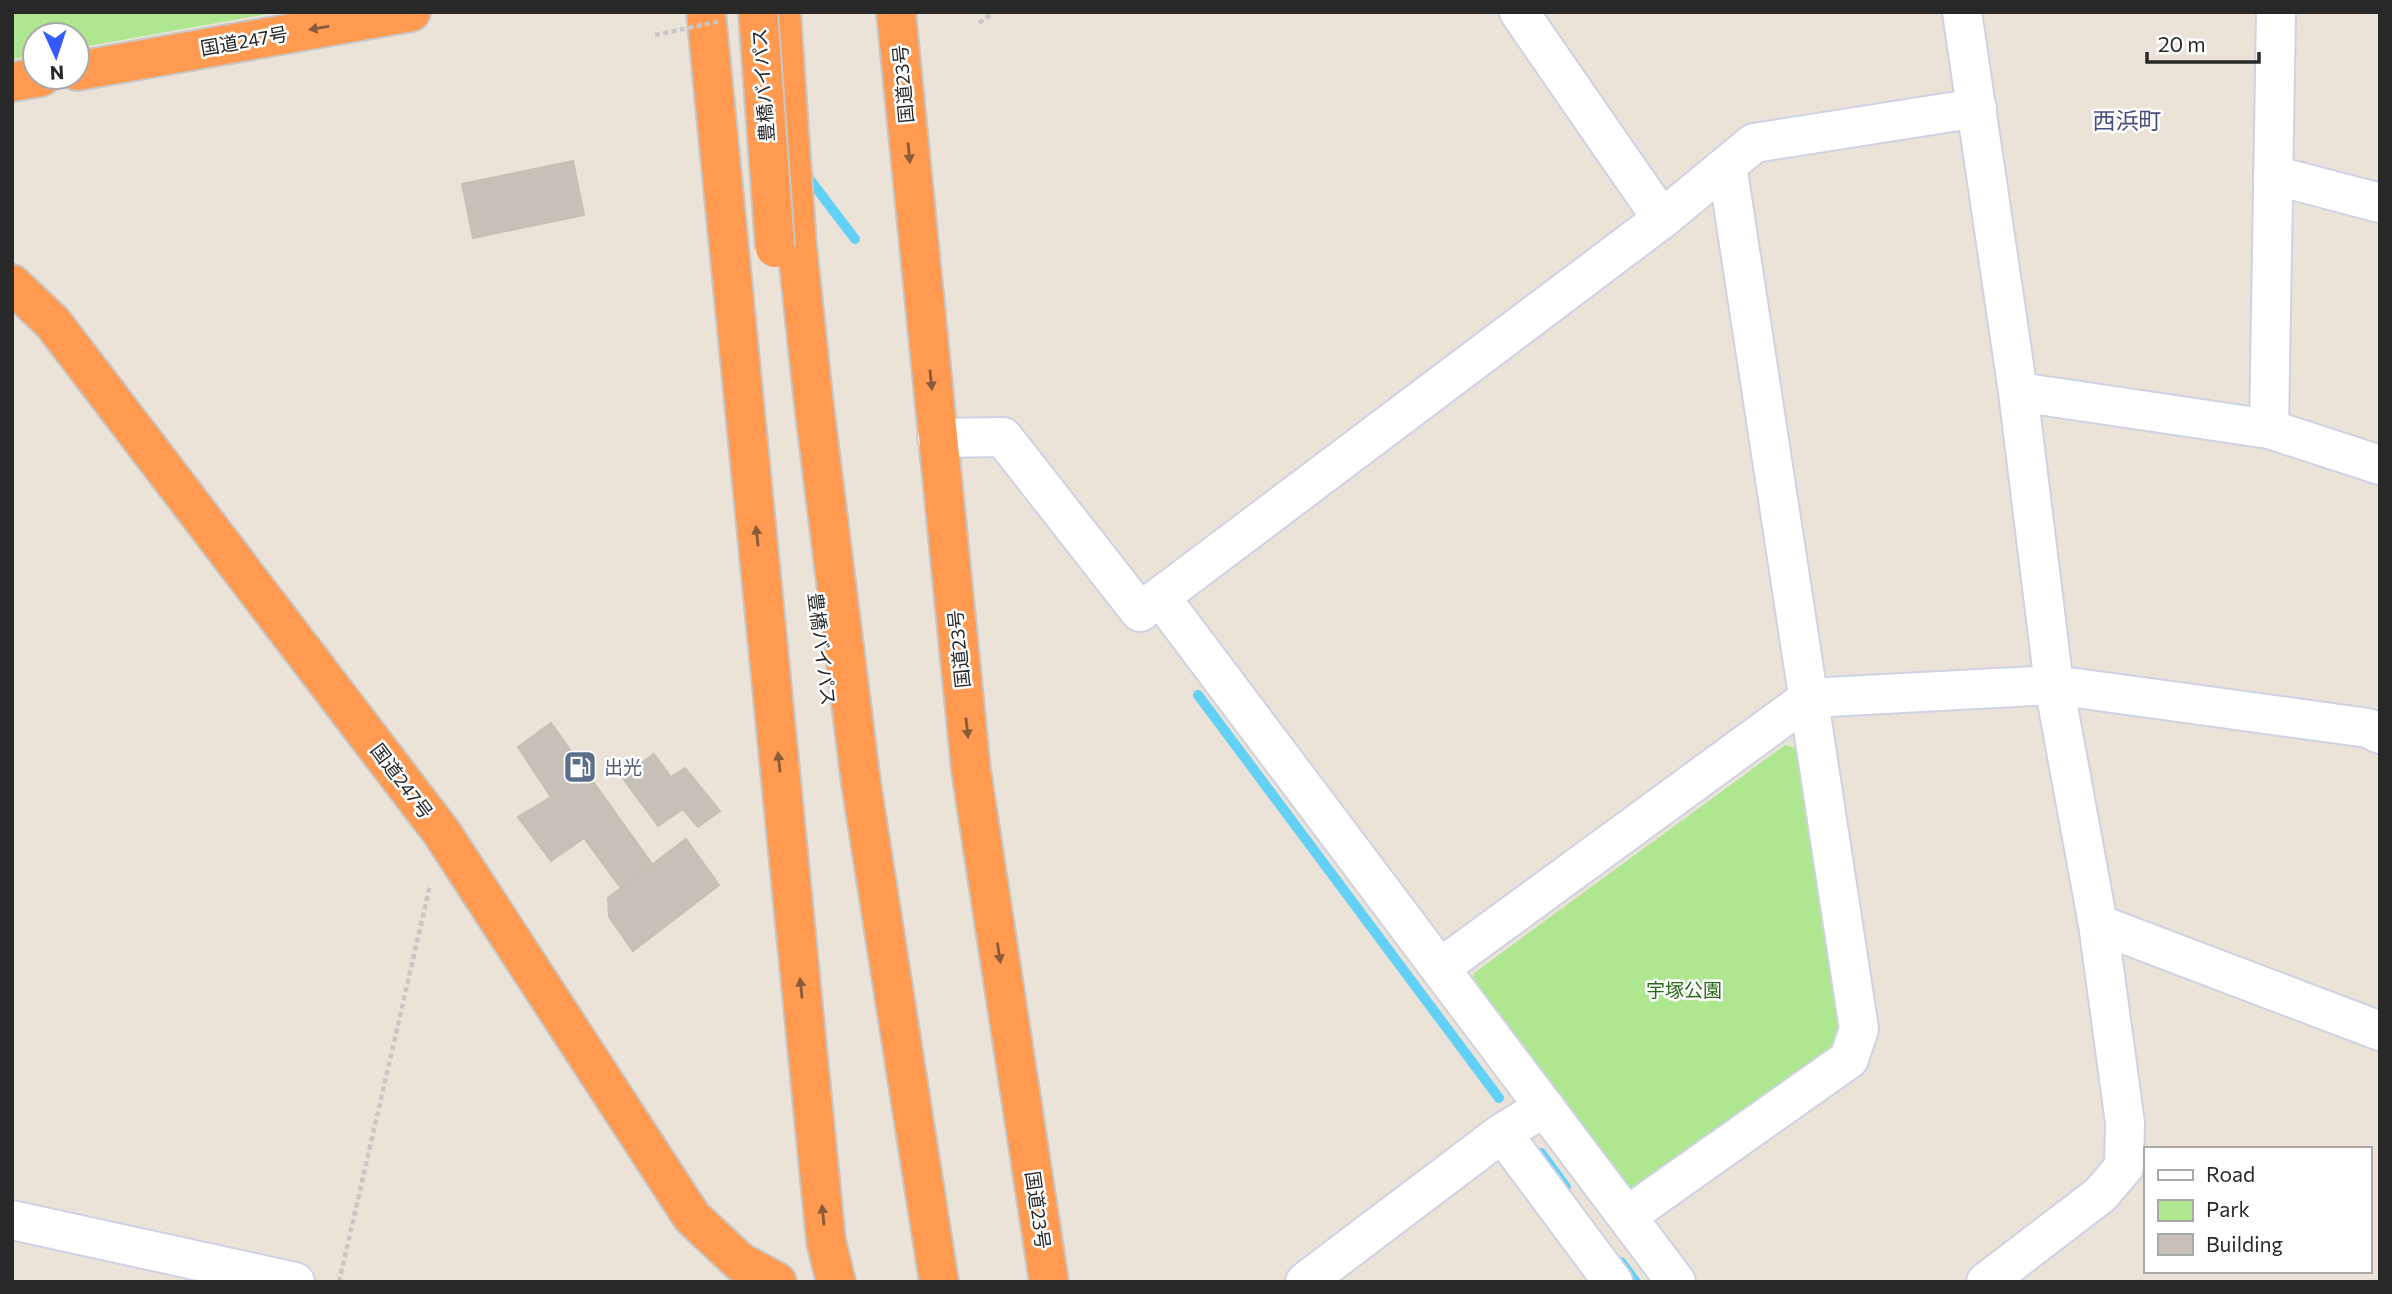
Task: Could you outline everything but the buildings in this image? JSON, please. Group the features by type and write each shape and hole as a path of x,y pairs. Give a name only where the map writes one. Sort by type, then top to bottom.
{"highway":[{"name":"国道247号","path":"91,69 411,12"},
{"name":"豊橋バイパス","path":"781,12 797,246 859,769 939,1282"},
{"name":"国道23号","path":"896,12 971,770 1049,1282"},
{"name":"豊橋バイパス","path":"732,14 775,248 792,412 840,786 917,1282"},
{"path":"732,14 826,1241 836,1282"},
{"name":"国道247号","path":"12,284 53,323 442,832 692,1217 740,1262 777,1282"}],"street":[{"path":"1519,12 1662,219"},
{"path":"1962,12 2018,392 2054,685 2098,924 2125,1123 2124,1167 2099,1195 1986,1282"},
{"path":"2269,429 2276,12"},
{"path":"937,438 1003,437 1140,612 1662,219 1754,143 1978,108"},
{"path":"1627,1216 1849,1059 1859,1030 1727,165"},
{"path":"2273,175 2380,203"},
{"path":"2018,392 2269,429 2380,465"},
{"path":"1161,598 1676,1282"},
{"path":"1440,968 1810,698 2054,685 2368,729 2380,734"},
{"path":"2098,924 2380,1031"},
{"path":"1307,1281 1502,1133 1545,1107"},
{"path":"1502,1133 1613,1282"},
{"path":"12,1220 295,1282"}],"path":[{"path":"979,23 995,12"},
{"path":"654,35 732,14"},
{"path":"338,1282 442,832"}],"green space":[{"path":"12,12 279,12 91,46 91,21 21,21 21,57 12,59"},
{"name":"宇塚公園","path":"1785,745 1796,748 1843,1034 1836,1053 1634,1191 1622,1188 1471,987 1474,973"}],"waterway":[{"path":"804,172 855,239"},
{"path":"1198,695 1499,1098"},
{"path":"1541,1153 1566,1187"},
{"path":"1621,1262 1636,1282"}],"place":[{"name":"出光","path":"580,767"}],"district":[{"name":"西浜町","path":"2127,121"}]}
